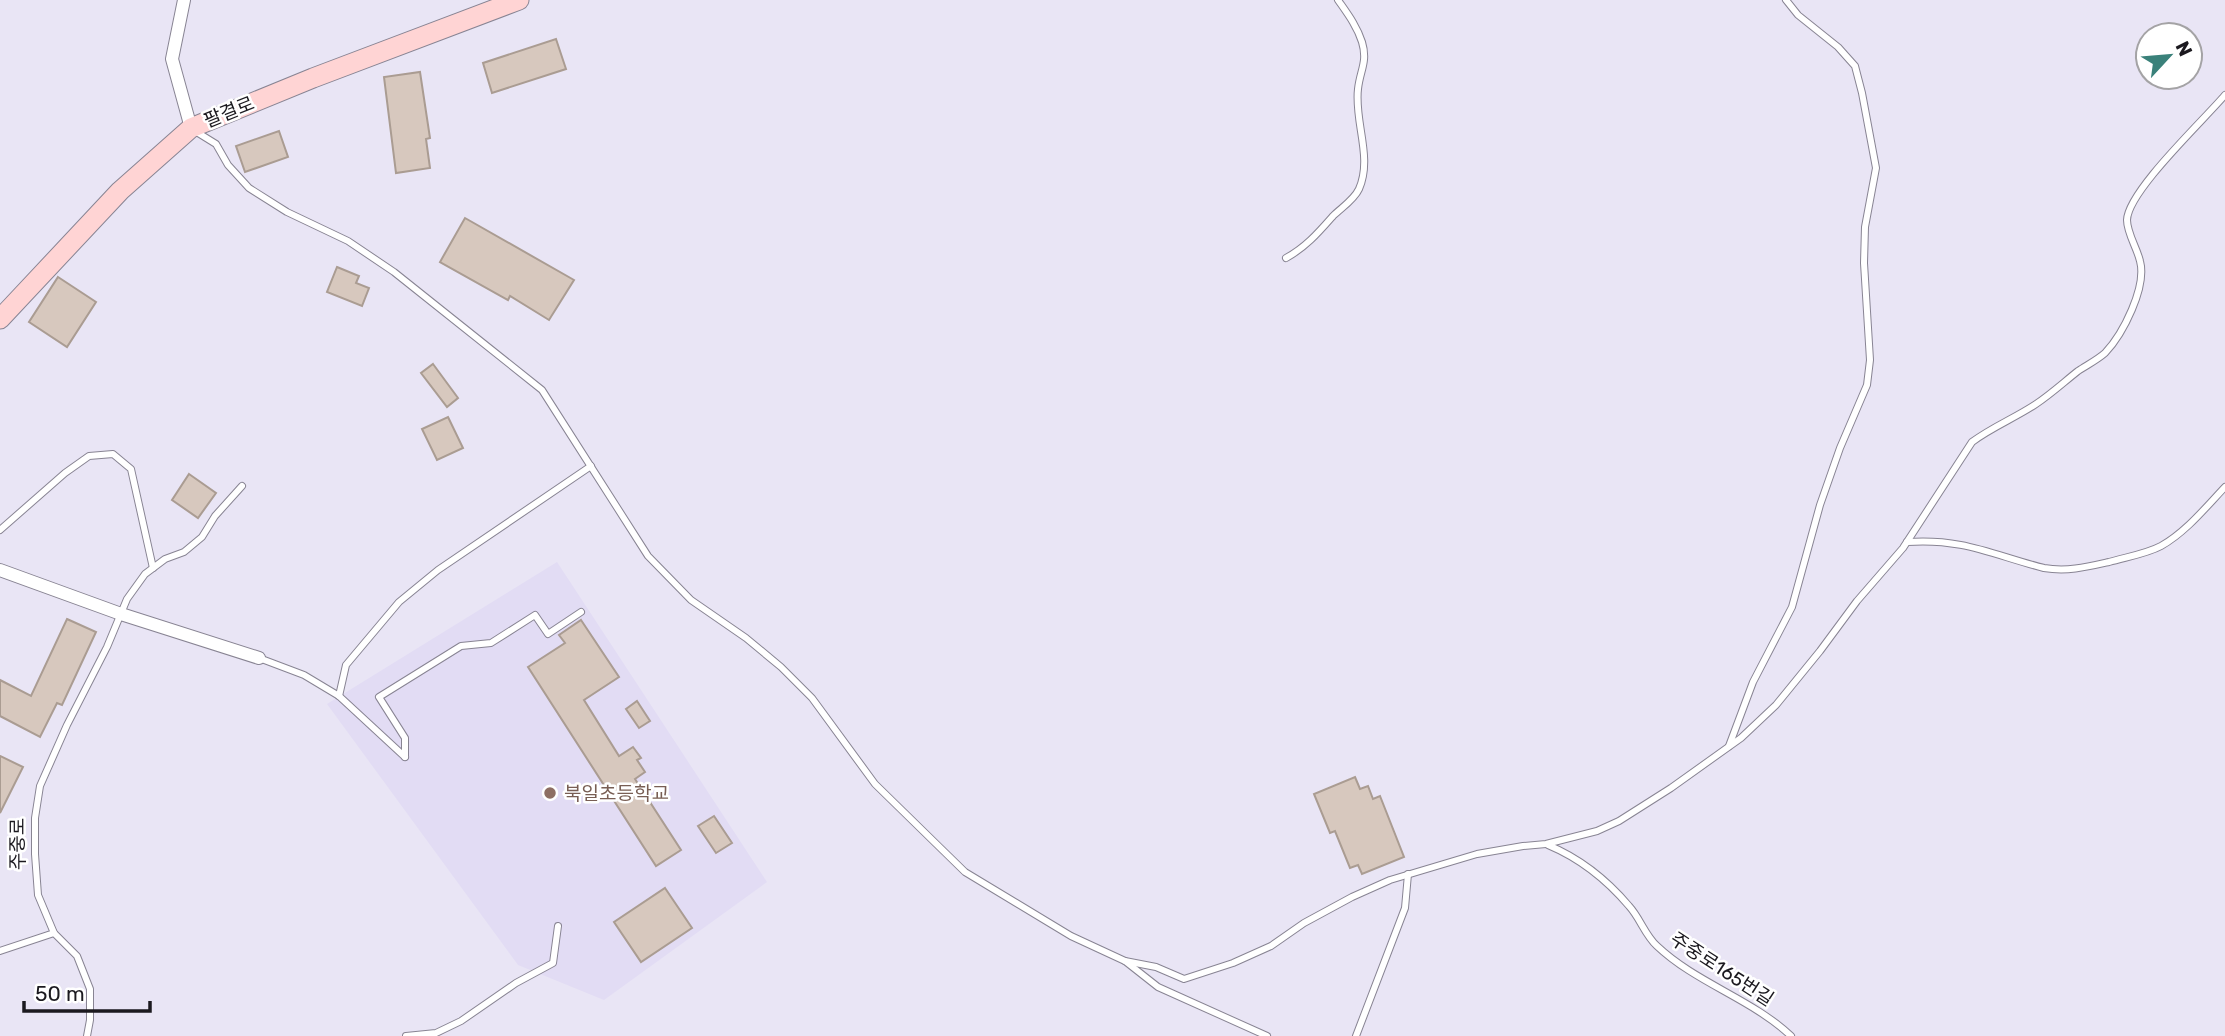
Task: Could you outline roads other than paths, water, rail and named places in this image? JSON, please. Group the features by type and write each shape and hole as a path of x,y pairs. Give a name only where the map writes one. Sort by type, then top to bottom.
{"street":[{"path":"184,0 172,59 191,128"},
{"name":"팔결로","path":"0,318 120,191 191,128 313,78 519,0"},
{"path":"0,570 121,614 259,658"}],"lane":[{"path":"1286,258 1301,250 1317,236 1358,192 1363,174 1364,151 1358,117 1358,88 1364,66 1363,43 1338,0"},
{"path":"1728,747 1753,682 1792,607 1820,505 1840,448 1867,385 1870,360 1864,263 1865,227 1876,168 1855,66 1838,47 1798,15 1786,0"},
{"path":"1125,961 1156,967 1184,979 1233,963 1271,946 1304,923 1352,897 1408,874 1477,854 1546,844 1597,831 1619,821 1671,788 1741,738 1776,705 1907,542 1972,442 1986,431 2036,404 2104,353 2132,308 2142,279 2141,262 2127,221 2133,201 2164,160 2225,95"},
{"path":"191,128 216,144 228,165 249,188 287,212 348,241 394,272 542,390 648,556 691,600 746,638 781,667 812,698 875,783 965,872 1071,936 1125,961 1158,987 1267,1036"},
{"path":"0,530 65,473 89,456 114,454 131,469 153,568"},
{"path":"339,696 345,665 399,602 438,570 591,466"},
{"name":"주중로","path":"87,1036 90,989 77,956 54,933 38,895 35,818 40,786 50,760 107,647 127,599 145,574 165,559 184,552 202,537 215,516 242,485"},
{"path":"1907,542 1954,542 2044,568 2077,569 2160,547 2182,531 2225,486"},
{"path":"259,658 304,675 339,696 405,757 405,738 379,697 461,646 491,643 535,615 548,634 581,612"},
{"name":"주중로165번길","path":"1546,844 1570,854 1603,879 1630,907 1655,945 1685,968 1776,1021 1791,1036"},
{"path":"1356,1036 1405,908 1408,874"},
{"path":"406,1036 436,1033 461,1021 516,983 553,963 558,926"},
{"path":"0,951 54,933"}],"place":[{"name":"북일초등학교","path":"550,793"}]}
